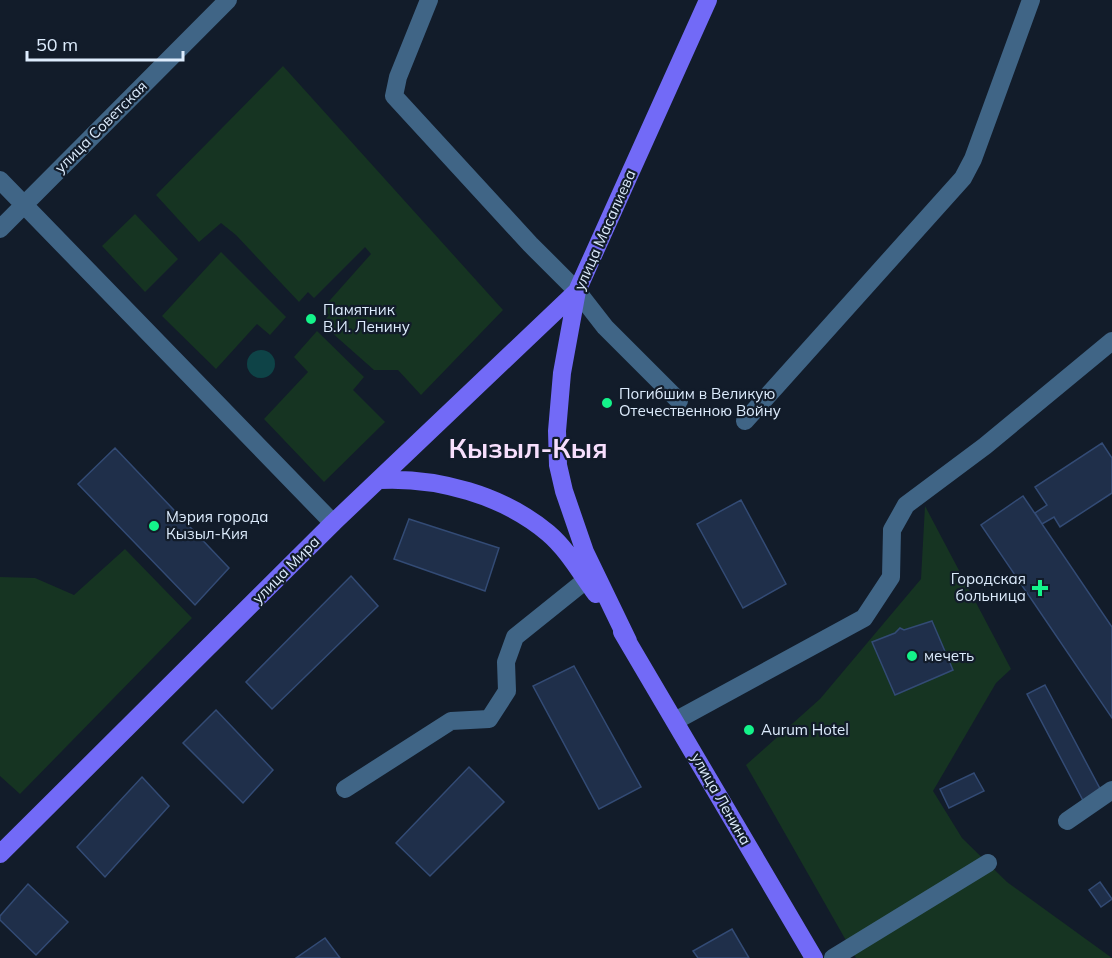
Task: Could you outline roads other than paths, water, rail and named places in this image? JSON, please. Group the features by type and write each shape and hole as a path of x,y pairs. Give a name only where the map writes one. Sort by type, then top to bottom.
{"main road":[{"name":"улица Масалиева","path":"628,640 585,552 573,521 558,465 558,403 577,291 708,0"},
{"name":"улица Мира","path":"0,854 333,523 577,291"},
{"path":"379,480 413,480 472,493 500,503 548,533 586,580 628,640"},
{"name":"улица Ленина","path":"628,640 814,958"}],"street":[{"name":"улица Советская","path":"0,229 228,0"},
{"path":"429,0 398,78 394,96 530,244 577,291 605,327 679,401"},
{"path":"746,421 963,178 973,159 1030,0"},
{"path":"0,180 333,523"},
{"path":"675,721 864,618 891,577 892,530 906,505 985,446 1112,341"},
{"path":"345,789 451,720 489,719 507,691 506,662 515,636 586,580"},
{"path":"1068,821 1112,790"},
{"path":"833,958 988,863"}],"place":[{"name":"Памятник В.И. Ленину","path":"311,319"},
{"name":"Погибшим в Великую Отечественною Войну","path":"607,403"},
{"name":"Мэрия города Кызыл-Кия","path":"154,526"},
{"name":"Городская больница","path":"1040,588"},
{"name":"мечеть","path":"912,656"},
{"name":"Aurum Hotel","path":"749,730"}],"district":[{"name":"Кызыл-Кыя","path":"528,449"}]}
